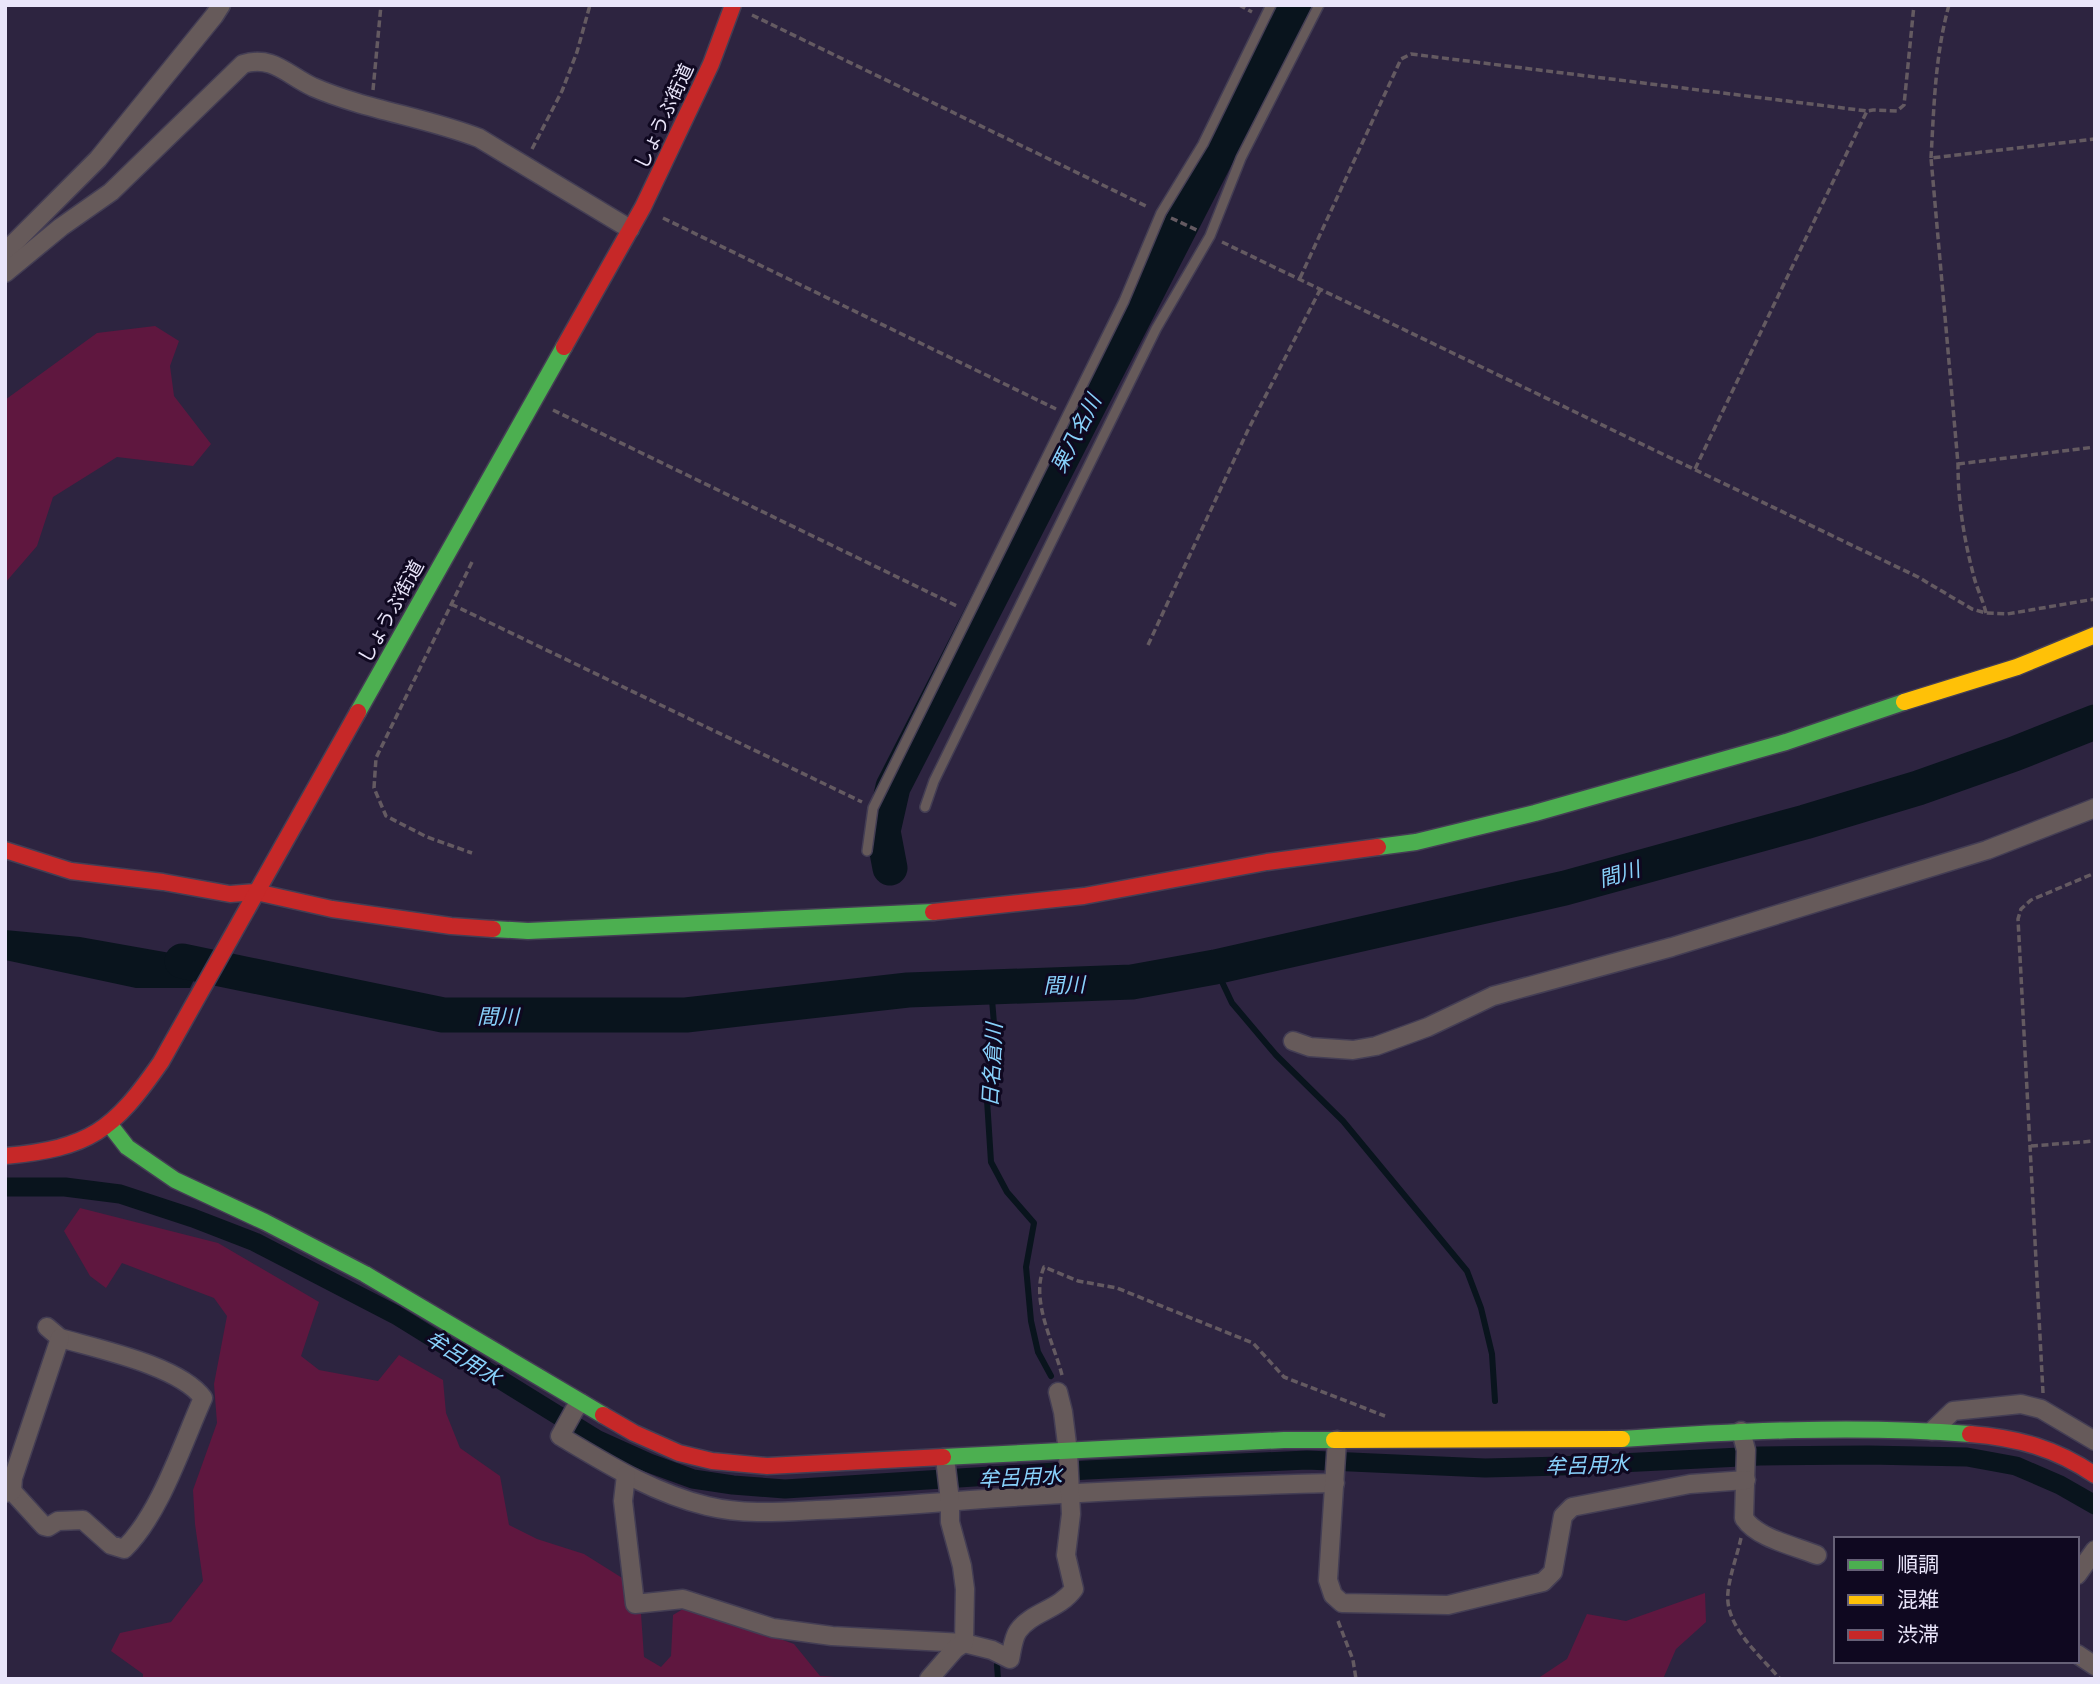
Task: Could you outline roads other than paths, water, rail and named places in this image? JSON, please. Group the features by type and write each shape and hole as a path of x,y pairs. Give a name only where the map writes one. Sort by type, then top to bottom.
{"street":[{"path":"5,252 98,159 221,5"},
{"name":"しょうぶ街道","path":"5,1156 42,1154 78,1143 110,1125 128,1108 161,1062 643,207 710,64 732,6"},
{"path":"5,273 61,227 111,192 243,64 257,60 271,64 312,86 376,109 479,138 631,229"},
{"path":"5,850 71,871 230,894 256,892 345,911 451,926 528,931 937,912 1084,896 1267,862 1416,842 1535,813 1786,742 1945,688 2017,667 2095,635"},
{"path":"1293,1041 1310,1047 1353,1050 1376,1046 1428,1027 1493,996 1672,947 1987,850 2095,808"},
{"path":"110,1125 127,1147 175,1180 265,1222 365,1274 472,1336 578,1406 679,1453 712,1461 766,1466 946,1463 1284,1440 1336,1445 1401,1439 1621,1439 1741,1431 1932,1431 1997,1436 2038,1445 2077,1463 2095,1475"},
{"path":"53,1332 156,1367 197,1390 203,1398 152,1513 124,1549 111,1545 83,1520 58,1521 48,1527 44,1526 9,1492 53,1332"},
{"path":"626,1475 622,1501 635,1604 683,1599 773,1628 832,1636 964,1643 992,1650 1010,1659 1017,1632 1029,1620 1066,1600 1074,1589 1066,1555 1071,1514 1070,1490 1063,1412 1058,1392"},
{"path":"1932,1431 1953,1412 2021,1404 2041,1409 2095,1441"},
{"path":"578,1406 560,1436 626,1475 668,1494 708,1506 749,1513 1070,1490 1335,1480"},
{"path":"1741,1431 1746,1450 1744,1518 1759,1532 1817,1555"},
{"path":"1336,1445 1328,1580 1333,1595 1342,1603 1448,1605 1543,1582 1553,1572 1563,1516 1572,1507 1690,1483 1746,1476"},
{"path":"946,1463 950,1522 965,1589 964,1643"},
{"path":"2079,1572 2095,1550"},
{"path":"929,1679 955,1649 964,1643"},
{"path":"2079,1655 2095,1666"}],"lane":[{"path":"867,851 873,808 1069,415 1164,215 1203,144 1271,5"},
{"path":"925,807 934,782 974,699 1319,5"}],"waterway":[{"name":"栗八名川","path":"890,868 883,831 893,787 1294,5"},
{"name":"間川","path":"182,961 443,1015 686,1015 908,990 1132,982 1215,967 1565,888 1918,788 2095,722"},
{"path":"1215,967 1232,1003 1276,1055 1343,1121 1467,1271 1481,1308 1492,1354 1495,1401"},
{"name":"日名倉川","path":"991,987 995,1036 987,1100 991,1162 1007,1192 1034,1223 1026,1267 1031,1321 1038,1352 1051,1376"},
{"name":"牟呂用水","path":"5,1187 65,1187 120,1194 255,1242 396,1315 598,1440 693,1479 785,1489 1087,1470 1307,1460 1485,1468 1760,1456 1868,1455 1967,1457 2016,1466 2060,1485 2095,1505"},
{"name":"日名倉川","path":"997,1665 998,1679"}]}
